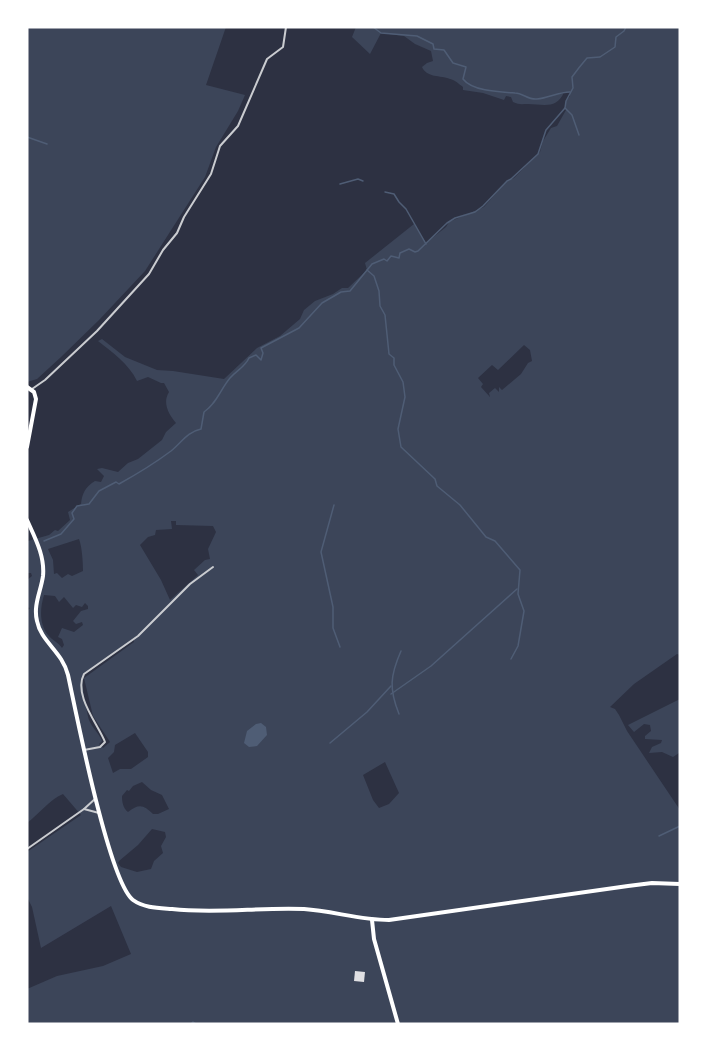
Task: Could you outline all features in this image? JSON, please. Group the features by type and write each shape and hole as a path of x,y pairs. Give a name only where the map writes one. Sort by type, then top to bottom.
{"main road":[{"path":"27,447 36,399 29,388"},
{"path":"27,520 43,562 43,578 36,609 37,624 65,665 100,813 124,889 132,899 144,905 166,909 216,912 305,909 372,920 424,916 652,883 680,884"},
{"path":"372,920 374,939 398,1024"}],"street":[{"path":"29,388 45,380 97,331 149,274 163,250 177,233 184,217 211,174 220,146 238,126 267,59 282,47 286,27"},
{"path":"84,750 100,747 105,742 88,712 81,683 82,676 138,636 190,584 213,567"},
{"path":"27,849 84,810 96,798"},
{"path":"84,810 100,813"}],"shaded area":[{"path":"27,27 226,27 206,85 245,95 216,147 205,177 145,271 61,357 37,379 27,382"},
{"path":"356,27 680,27 680,655 677,654 634,684 610,707 615,709 627,731 680,810 680,1024 27,1024 27,989 57,976 103,966 131,954 111,906 41,948 32,907 27,897 27,852 81,815 63,794 27,823 27,611 30,608 27,607 27,580 32,576 31,573 27,573 27,539 28,541 49,535 55,530 58,531 70,520 68,512 81,504 86,488 95,481 101,482 104,476 97,469 118,472 162,440 166,432 176,423 167,409 166,400 169,392 164,383 148,377 137,381 125,364 98,341 102,339 125,357 157,370 224,379 257,348 280,336 300,319 304,310 315,301 342,288 348,288 367,270 365,263 414,224 426,243 449,222 484,207 506,182 514,178 540,152 543,141 551,128 557,126 566,110 566,101 570,92 564,92 561,98 553,104 544,105 519,104 513,102 511,97 506,96 504,100 483,93 463,90 463,87 454,80 430,75 424,71 422,67 433,61 431,51 404,36 381,33 370,54 352,37","holes":["524,345 530,350 532,361 521,374 502,390 499,387 499,392 495,388 489,393 490,397 481,387 483,384 478,378 492,365 498,370","171,521 176,521 176,525 213,526 216,532 208,549 210,559 205,560 194,570 198,575 170,600 140,545 148,537 155,535 156,530 172,529","79,539 83,571 72,576 68,574 62,578 57,573 54,574 53,560 48,549","44,595 55,596 59,602 64,597 73,608 76,605 82,607 85,603 88,606 88,609 81,611 73,621 76,624 82,622 83,625 74,632 62,628 58,637 62,639 64,645 62,648 45,631 41,616","134,640 84,678 93,716 110,742 103,748 99,744 102,741 101,738 89,720 82,676","135,733 148,752 148,757 131,769 120,769 113,773 108,758 114,752 115,745","385,762 399,793 389,804 379,808 373,800 363,775","142,782 151,790 162,795 169,809 153,814 144,807 138,806 128,812 122,798 127,790 129,791 133,786","152,829 165,832 166,837 161,846 163,853 154,861 151,869 137,872 121,867 118,863"]},
{"path":"680,699 679,753 673,757 662,752 649,753 652,747 661,743 662,740 645,739 651,731 650,725 644,724 634,732 628,725"},
{"path":"261,723 266,727 267,735 257,746 249,747 244,743 247,731"}],"building":[{"path":"355,971 365,972 364,982 354,981"}],"waterway":[{"path":"373,27 381,33 417,36 433,44 434,49 444,50 453,63 466,67 463,79 479,88 518,93 534,99 570,92"},
{"path":"44,541 61,534 74,519 72,513 77,506 89,504 99,491 116,482 119,484 159,460 188,435 201,429 204,412 249,358 256,355 261,360 263,353 261,348 299,328 322,303 341,292 350,291 372,264 384,259 387,261 391,256 399,258 400,253 409,249 418,251 447,223 475,212 483,206 538,154 546,130 565,108 573,88 572,77 579,68 587,58 600,57 615,47 616,37 626,27"},
{"path":"565,108 572,115 579,135"},
{"path":"27,137 47,144"},
{"path":"340,184 358,179 363,181"},
{"path":"385,192 394,194 406,209 426,244"},
{"path":"367,270 374,276 379,291 380,306 385,315 389,354 394,358 394,365 403,382 405,397 398,429 401,447 435,479 437,486 460,505 486,537 495,541 520,570 518,594 524,611 518,646 511,659"},
{"path":"334,505 321,552 333,607 333,628 340,647"},
{"path":"391,694 431,666 517,589"},
{"path":"399,714 392,682 401,651"},
{"path":"330,743 367,712 391,686"},
{"path":"659,836 680,826"},
{"path":"191,1024 193,1022 196,1024"}]}
